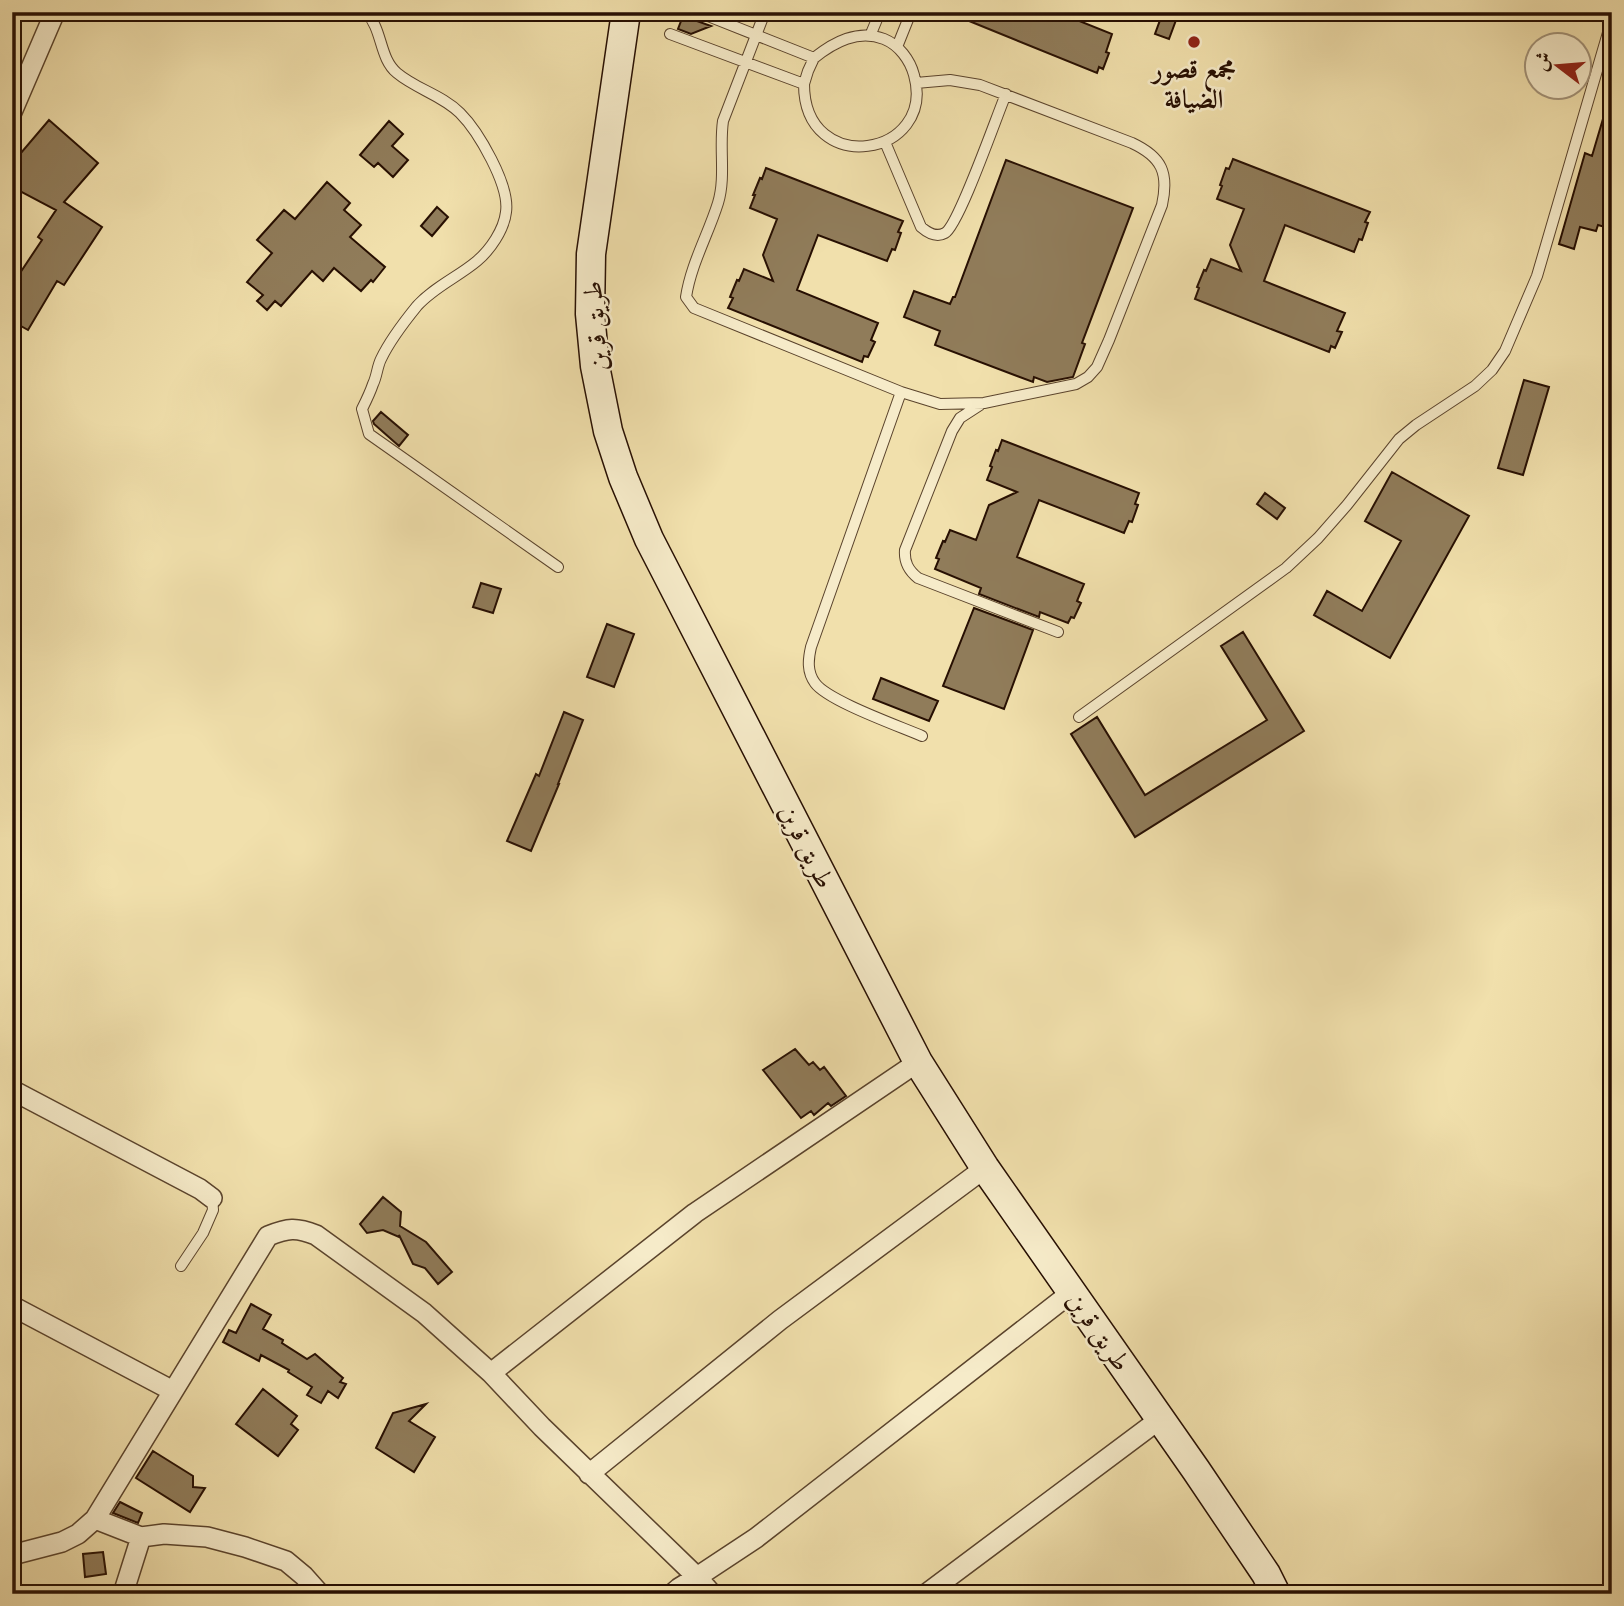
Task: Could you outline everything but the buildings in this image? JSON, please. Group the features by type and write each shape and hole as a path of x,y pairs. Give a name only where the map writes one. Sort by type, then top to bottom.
{"street":[{"path":"12,112 55,12"},
{"name":"طريق قرين","path":"623,13 591,254 590,314 595,366 608,431 623,477 649,539 918,1062 985,1168 1266,1574 1276,1594"},
{"path":"491,1373 695,1213 918,1062"},
{"path":"12,1090 200,1189 212,1198"},
{"path":"589,1474 780,1320 985,1168"},
{"path":"12,1555 62,1542 78,1534 95,1519 268,1236 287,1229 302,1229 316,1235 424,1313 491,1373 589,1474 712,1594"},
{"path":"672,1594 756,1538 1072,1292"},
{"path":"12,1306 173,1391"},
{"path":"926,1594 1160,1419"},
{"path":"95,1519 141,1537 164,1534 207,1537 245,1547 286,1561 320,1594"},
{"path":"123,1594 141,1537"}],"lane":[{"path":"366,12 375,24 387,62 396,72 445,100 461,114 474,131 496,170 505,193 507,210 492,245 477,261 420,303 380,360 374,383 362,409 369,434 558,567"},
{"path":"698,12 814,58"},
{"path":"765,12 723,121 718,202 689,279 686,297 694,309 901,393 940,404 984,403 1076,384 1097,368 1109,340 1162,205 1165,190 1162,167 1144,149 1006,94 965,82 937,80 916,83"},
{"path":"870,36 880,12"},
{"path":"897,47 911,12"},
{"path":"1079,717 1286,568 1318,538 1347,505 1399,439 1475,386 1492,370 1505,351 1537,276 1612,19"},
{"path":"670,34 804,84"},
{"path":"870,36 884,39 897,47 909,63 916,83 914,110 907,123 885,142 872,146 855,148 825,135 814,124 804,97 804,84 814,58 831,45 850,37 870,36"},
{"path":"885,142 921,227 935,235 945,233 957,216 1006,94"},
{"path":"901,393 807,663 813,681 821,690 842,702 922,736"},
{"path":"984,403 960,418 952,431 904,558 911,573 918,578 1058,632"},
{"path":"181,1266 203,1233 213,1210 212,1198"}],"place":[{"name":"مجمع قصور الضيافة","path":"1194,42"}]}
